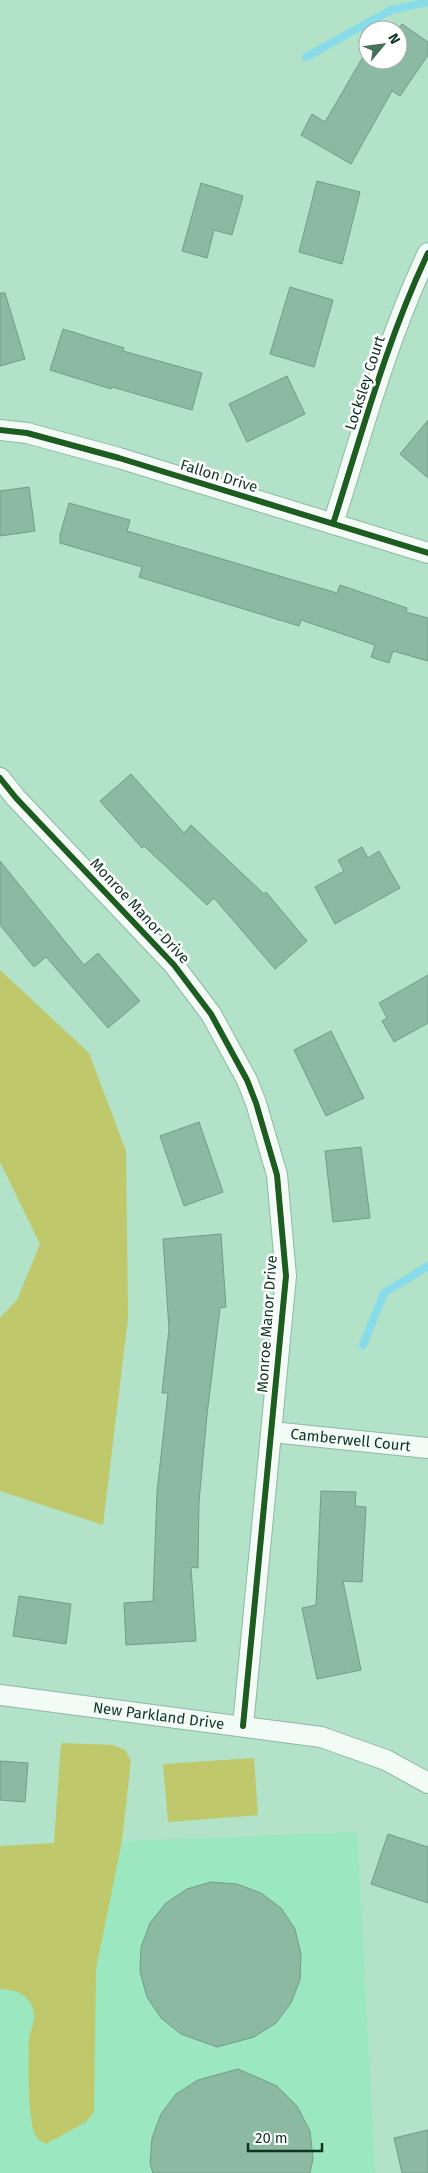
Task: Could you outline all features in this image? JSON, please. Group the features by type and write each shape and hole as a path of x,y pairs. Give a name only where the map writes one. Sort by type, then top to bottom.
{"street":[{"name":"Locksley Court","path":"333,524 388,349 413,284 428,252"},
{"name":"Fallon Drive","path":"0,430 26,433 119,458 428,553"},
{"name":"Monroe Manor Drive","path":"0,778 16,798 174,965 211,1014 253,1096 277,1175 286,1276 243,1726"},
{"name":"Camberwell Court","path":"272,1432 428,1448"},
{"name":"New Parkland Drive","path":"0,1695 321,1737 386,1760 428,1783"}],"shaded area":[{"path":"0,970 89,1053 126,1151 128,1318 103,1525 0,1491 0,1318 17,1300 40,1244 0,1162"},
{"path":"61,1743 113,1745 125,1750 131,1761 122,1841 96,1969 94,2112 86,2122 46,2144 37,2138 31,2120 28,2075 30,2036 34,2020 33,2010 28,1999 18,1993 0,1989 0,1846 54,1843"},
{"path":"254,1758 258,1815 168,1822 163,1764"},
{"path":"357,1832 375,2173 0,2173 0,1846"}],"building":[{"path":"408,28 428,42 428,55 400,96 392,91 351,164 301,135 312,114 325,122 358,65 358,70 408,70"},
{"path":"317,181 360,192 342,264 299,252"},
{"path":"201,183 243,196 232,235 214,230 207,258 182,251"},
{"path":"290,287 333,300 314,367 270,354"},
{"path":"0,293 5,293 25,359 0,366"},
{"path":"63,329 124,348 123,351 202,373 192,410 112,387 111,389 50,370"},
{"path":"287,376 305,414 247,442 229,404"},
{"path":"428,420 428,478 400,454"},
{"path":"29,487 35,531 0,536 0,491"},
{"path":"69,503 130,520 127,531 337,593 340,585 407,608 406,612 428,618 428,661 393,651 389,663 371,657 375,645 301,620 299,626 139,577 142,567 60,543 60,535"},
{"path":"131,774 184,833 191,825 264,894 266,892 307,941 275,969 214,898 207,905 144,846 142,848 100,801"},
{"path":"362,847 368,858 379,851 400,888 335,924 315,887 344,871 338,860"},
{"path":"0,861 84,965 98,953 140,1001 108,1028 46,957 34,967 0,925"},
{"path":"428,975 428,1023 394,1042 382,1021 387,1018 379,1003"},
{"path":"331,1031 364,1098 326,1116 294,1050"},
{"path":"199,1122 223,1192 184,1206 160,1136"},
{"path":"361,1147 370,1218 333,1222 325,1151"},
{"path":"221,1234 226,1307 220,1308 207,1415 199,1502 198,1568 191,1567 196,1641 126,1645 124,1603 153,1601 157,1492 168,1393 162,1393 169,1329 163,1239"},
{"path":"321,1491 356,1492 355,1506 366,1507 362,1582 343,1581 361,1670 317,1679 302,1608 316,1605"},
{"path":"19,1596 71,1604 66,1644 13,1636"},
{"path":"0,1761 28,1763 25,1802 0,1800"},
{"path":"388,1834 428,1847 428,1903 371,1884"},
{"path":"211,1882 237,1884 261,1893 281,1908 295,1929 301,1954 300,1980 291,2003 276,2023 254,2037 217,2047 181,2034 161,2018 147,1997 140,1972 141,1947 150,1923 166,1903 187,1889"},
{"path":"238,2069 277,2086 297,2106 310,2131 313,2159 310,2173 153,2173 150,2164 152,2138 161,2114 176,2094 198,2080"},
{"path":"428,2130 428,2173 402,2173 394,2138"}],"waterway":[{"path":"306,57 391,10 428,2"},
{"path":"363,1345 384,1293 428,1266"}],"cycle path":[{"path":"333,524 388,353 413,286 428,253"},
{"path":"0,430 27,433 119,458 428,553"},
{"path":"0,778 16,798 174,965 211,1014 247,1080 256,1103 277,1175 286,1276 243,1726"}]}
